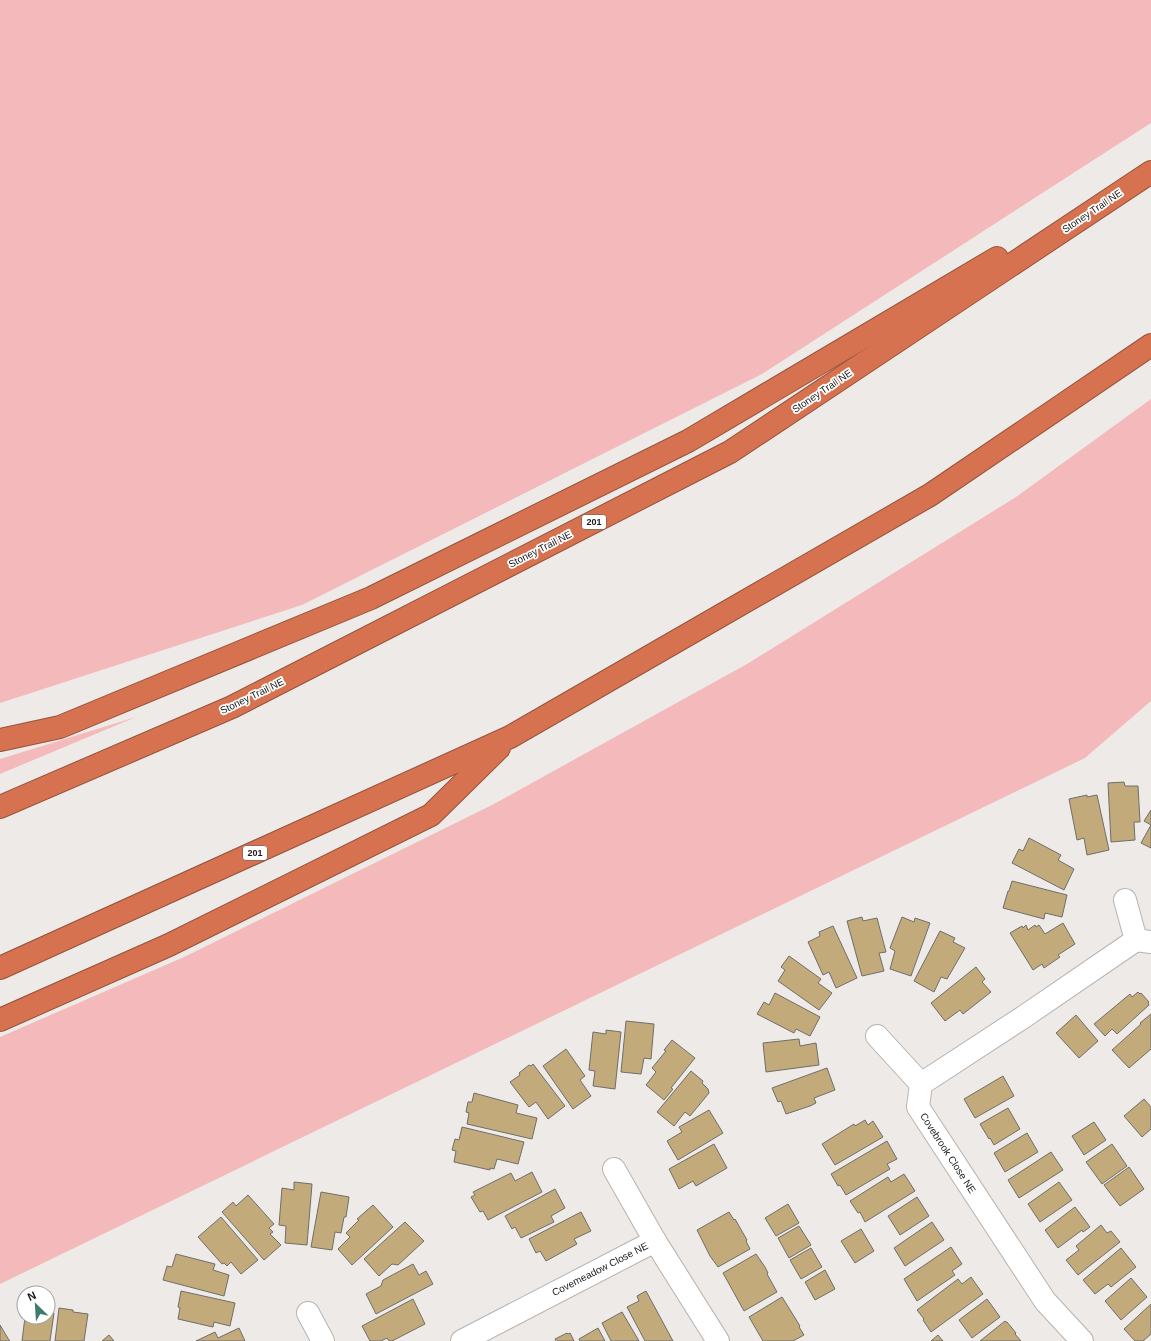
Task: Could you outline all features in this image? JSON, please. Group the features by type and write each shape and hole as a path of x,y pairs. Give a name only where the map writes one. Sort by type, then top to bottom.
{"highway":[{"path":"0,740 60,727 371,598 681,445 1151,166"},
{"name":"Stoney Trail NE","path":"0,807 232,707 730,452 1151,172"},
{"name":"201","path":"0,968 510,737 930,495 1151,345"},
{"path":"0,1020 169,945 431,816 510,737"}],"street":[{"path":"877,1036 921,1084 1143,941 1125,900"},
{"name":"Covebrook Close NE","path":"921,1084 918,1107 1045,1301 1082,1341"},
{"path":"614,1169 655,1241"},
{"name":"Covemeadow Close NE","path":"462,1341 655,1241 718,1341"},
{"path":"308,1313 323,1341"}],"shaded area":[{"path":"0,0 1151,0 1151,123 762,374 302,605 0,703"},
{"path":"1151,399 1151,701 1085,758 0,1284 0,1037 184,957 492,805 747,664 1016,497"},
{"path":"136,717 0,774 0,759"}],"building":[{"path":"1124,782 1125,786 1138,786 1140,822 1134,822 1135,840 1111,842 1108,783"},
{"path":"1087,795 1087,797 1097,795 1109,850 1087,855 1084,838 1077,840 1069,799"},
{"path":"1151,810 1151,825 1144,821"},
{"path":"1151,825 1151,848 1141,843"},
{"path":"1029,838 1061,855 1058,860 1074,869 1064,890 1012,863 1019,849 1023,851"},
{"path":"1012,881 1067,895 1062,917 1045,913 1044,919 1003,908"},
{"path":"862,917 863,921 877,918 886,952 879,953 884,971 862,976 847,921"},
{"path":"902,917 914,922 915,918 930,923 911,976 890,969 895,951 890,948"},
{"path":"1063,923 1075,944 1058,955 1060,957 1044,968 1042,964 1033,970 1010,933 1022,926 1023,928 1026,925 1028,930 1035,925 1036,927 1039,925 1045,934"},
{"path":"833,926 857,978 836,988 829,972 823,975 808,942 820,936 819,932"},
{"path":"940,931 955,938 953,942 965,948 947,979 941,977 934,992 914,981"},
{"path":"789,956 821,979 818,983 832,993 819,1010 778,981 785,970 781,967"},
{"path":"976,967 985,979 982,982 991,992 963,1014 960,1010 945,1021 931,1003"},
{"path":"1138,992 1140,994 1141,993 1149,1002 1149,1005 1117,1034 1112,1029 1105,1036 1094,1024 1130,994 1132,997"},
{"path":"775,993 820,1017 810,1036 796,1029 794,1033 757,1014 764,1002 769,1005"},
{"path":"1151,1014 1151,1049 1129,1068 1112,1050"},
{"path":"1076,1015 1098,1041 1079,1058 1056,1033"},
{"path":"626,1021 654,1024 651,1059 644,1058 641,1074 621,1072"},
{"path":"606,1030 621,1032 615,1089 593,1086 595,1071 589,1070 593,1032 606,1034"},
{"path":"799,1039 800,1046 816,1043 819,1065 766,1072 763,1043"},
{"path":"672,1040 695,1058 671,1088 673,1089 664,1100 646,1085 656,1072 652,1068 666,1051 664,1050"},
{"path":"566,1049 585,1076 580,1080 591,1096 573,1109 543,1066"},
{"path":"533,1064 565,1106 548,1119 536,1102 529,1107 510,1082 520,1075 519,1073 529,1065 531,1066"},
{"path":"827,1068 835,1090 814,1098 816,1103 810,1106 786,1114 781,1101 778,1102 772,1088"},
{"path":"691,1071 703,1081 702,1083 708,1089 709,1093 690,1116 685,1112 674,1126 657,1112"},
{"path":"1003,1076 1014,1096 975,1118 964,1099"},
{"path":"474,1093 518,1105 516,1113 537,1118 532,1139 467,1124 469,1113 466,1112 468,1102 472,1102"},
{"path":"1144,1099 1151,1107 1151,1129 1142,1137 1124,1116"},
{"path":"1008,1108 1020,1129 994,1145 980,1124"},
{"path":"709,1110 723,1133 678,1160 667,1141 682,1132 679,1127"},
{"path":"865,1120 868,1125 873,1121 883,1137 835,1165 822,1144 854,1124 855,1126"},
{"path":"1094,1122 1106,1140 1084,1155 1072,1136"},
{"path":"462,1127 524,1142 518,1164 497,1159 494,1169 490,1168 490,1170 454,1162 456,1151 452,1150 455,1139 459,1140"},
{"path":"1027,1133 1038,1152 1005,1172 994,1153"},
{"path":"887,1141 897,1159 887,1164 890,1169 846,1195 840,1185 838,1186 831,1174"},
{"path":"714,1144 727,1168 696,1186 693,1181 679,1189 669,1169"},
{"path":"1112,1144 1127,1166 1102,1184 1086,1162"},
{"path":"1051,1152 1063,1170 1019,1198 1008,1180"},
{"path":"1129,1167 1144,1189 1120,1206 1104,1185"},
{"path":"532,1172 542,1192 488,1220 483,1211 480,1212 471,1197 475,1195 473,1192 511,1173 515,1181"},
{"path":"904,1174 915,1191 865,1222 860,1212 858,1213 850,1201 888,1177 891,1182"},
{"path":"294,1182 312,1184 307,1245 285,1243 286,1226 279,1225 282,1188 294,1190"},
{"path":"1059,1182 1072,1200 1040,1222 1028,1204"},
{"path":"555,1189 565,1208 551,1216 554,1222 521,1238 515,1227 512,1229 505,1216"},
{"path":"321,1192 349,1197 346,1217 344,1217 341,1233 335,1232 332,1250 311,1247"},
{"path":"248,1195 274,1224 269,1228 273,1232 270,1234 281,1245 264,1260 222,1212 233,1202 236,1206"},
{"path":"917,1197 929,1216 900,1235 888,1216"},
{"path":"788,1204 799,1223 776,1236 765,1218"},
{"path":"373,1205 393,1227 352,1265 338,1249 350,1237 346,1233 359,1220 357,1219"},
{"path":"1075,1207 1090,1227 1083,1232 1082,1230 1058,1248 1045,1230"},
{"path":"581,1212 591,1231 574,1239 577,1244 546,1261 540,1251 536,1253 529,1239"},
{"path":"729,1212 734,1220 735,1219 747,1240 746,1241 750,1249 718,1267 710,1256 697,1230"},
{"path":"221,1217 258,1260 241,1274 231,1262 227,1266 224,1263 222,1264 198,1237"},
{"path":"405,1222 424,1241 398,1265 392,1264 379,1276 364,1259"},
{"path":"932,1222 944,1240 905,1266 894,1248"},
{"path":"1101,1225 1107,1233 1111,1231 1120,1242 1078,1275 1066,1260 1079,1250 1076,1246"},
{"path":"799,1226 811,1245 789,1258 778,1238"},
{"path":"861,1229 874,1251 855,1263 841,1241"},
{"path":"951,1247 962,1264 952,1271 955,1275 917,1301 904,1279"},
{"path":"811,1248 822,1267 801,1279 790,1260"},
{"path":"1121,1248 1136,1267 1111,1287 1108,1284 1095,1294 1083,1280"},
{"path":"176,1254 215,1264 213,1270 229,1275 224,1296 163,1280 167,1266 172,1267"},
{"path":"756,1254 765,1267 768,1273 767,1274 777,1292 744,1311 723,1273"},
{"path":"413,1264 419,1275 426,1271 433,1284 376,1314 366,1294 381,1286 383,1280"},
{"path":"825,1270 835,1289 815,1300 805,1282"},
{"path":"971,1277 983,1294 931,1332 917,1310 958,1279 962,1284"},
{"path":"1131,1278 1147,1297 1121,1320 1105,1301"},
{"path":"181,1291 235,1303 230,1326 214,1322 213,1327 178,1319 180,1308 178,1307"},
{"path":"646,1291 673,1341 645,1341 627,1307 639,1301 637,1296"},
{"path":"782,1297 804,1335 793,1341 763,1341 749,1317"},
{"path":"413,1299 425,1324 392,1341 389,1341 387,1338 381,1341 370,1341 362,1326"},
{"path":"987,1299 1000,1317 972,1338 959,1320"},
{"path":"1151,1304 1151,1334 1143,1341 1135,1341 1124,1329"},
{"path":"59,1308 88,1314 84,1341 55,1341"},
{"path":"622,1312 639,1341 611,1341 602,1323"},
{"path":"1005,1321 1021,1341 980,1341"},
{"path":"0,1325 9,1340 10,1341 0,1341"},
{"path":"24,1325 52,1325 50,1341 22,1341"},
{"path":"239,1328 245,1341 196,1341 215,1332 218,1338"},
{"path":"598,1328 605,1341 580,1341 579,1339"},
{"path":"570,1333 574,1341 556,1341 555,1339"},
{"path":"109,1335 114,1341 102,1341"},
{"path":"938,1335 943,1341 931,1341"}]}
